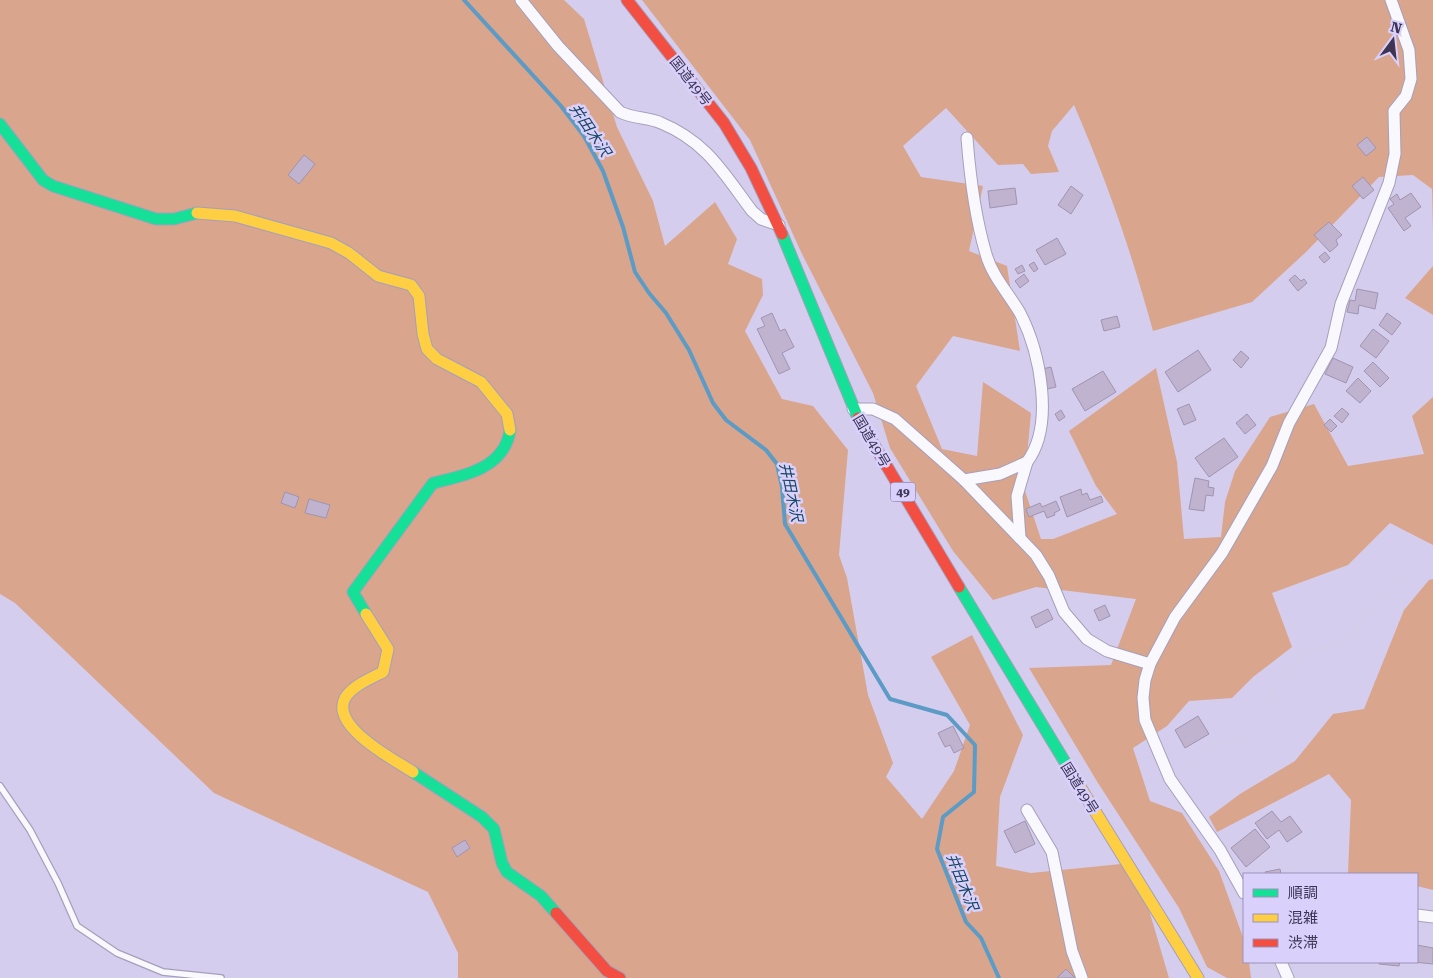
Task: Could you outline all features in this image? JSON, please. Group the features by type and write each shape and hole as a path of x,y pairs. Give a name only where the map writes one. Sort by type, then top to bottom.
{"main road":[{"name":"国道49号","path":"627,0 724,123 751,168 779,225 853,409 1016,684 1198,978"},
{"path":"0,124 43,180 53,186 156,219 173,219 199,212 223,214 336,245 355,258 368,271 385,279 410,285 415,288 419,296 424,343 427,350 433,356 481,382 510,418 506,445 497,458 470,476 433,483 353,592 388,649 383,672 350,690 344,699 344,715 349,726 361,738 482,817 494,829 502,863 507,872 541,896 607,971 620,978"}],"street":[{"path":"521,0 558,46 620,112 631,117 658,121 697,142 707,151 752,211 761,219 779,225"},
{"path":"1243,891 1220,850 1170,779 1145,720 1143,698 1150,664 1175,617 1222,553 1272,466 1290,423 1331,348 1341,304 1389,184 1395,154 1394,111 1406,96 1411,79 1409,50 1391,0"},
{"path":"967,138 971,183 986,256 1020,314 1039,366 1042,410 1035,451 1027,462 1017,496 1020,538"},
{"path":"853,409 873,408 895,419 964,480 1036,555 1049,576 1064,612 1087,639 1107,651 1150,664"},
{"path":"964,480 1000,474 1027,462"},
{"path":"1027,810 1052,852 1072,951 1082,978"},
{"path":"1418,915 1433,916"},
{"path":"1281,963 1288,978"}],"lane":[{"path":"0,786 30,830 58,883 77,926 117,952 163,972 221,978"}],"path":[{"path":"1170,779 1210,747 1253,734 1274,689 1305,654 1352,640 1364,613 1412,570"}],"shaded area":[{"path":"0,0 564,0 584,19 617,127 653,201 665,246 715,202 737,239 728,264 762,279 763,295 745,331 782,399 813,406 848,450 839,555 847,578 868,695 893,763 886,777 922,819 954,771 970,725 931,657 972,635 1023,735 1000,797 996,866 1031,873 1121,864 1147,903 1169,978 458,978 458,953 428,892 214,793 15,603 0,594"},
{"path":"642,0 1433,0 1433,232 1432,189 1413,175 1379,177 1306,252 1252,302 1153,331 1118,217 1074,105 1052,131 1048,146 1059,172 1031,174 1023,164 998,165 946,108 903,146 921,177 983,186 969,251 1007,266 1020,351 953,336 916,386 942,449 977,456 983,382 1031,413 1024,488 1041,539 1053,539 1117,514 1096,486 1069,431 1156,368 1177,462 1184,539 1221,537 1225,502 1235,471 1270,417 1314,404 1348,466 1424,454 1412,416 1433,397 1433,545 1390,523 1348,565 1272,593 1292,647 1253,677 1232,698 1189,701 1167,726 1133,748 1150,801 1182,813 1219,871 1243,937 1243,963 1249,963 1251,978 1227,978 1207,967 1179,908 1098,783 1029,668 1111,665 1136,599 1036,587 993,600 953,551 890,448 873,393 802,254 750,140"},
{"path":"1433,266 1433,315 1405,298"},
{"path":"1433,579 1433,890 1418,886 1418,873 1348,873 1351,800 1329,774 1217,832 1209,817 1240,794 1295,761 1333,714 1364,709 1404,610 1429,580"}],"building":[{"path":"1367,137 1376,148 1366,156 1357,145"},
{"path":"304,155 315,164 299,184 288,175"},
{"path":"1363,177 1374,190 1363,199 1352,186"},
{"path":"1071,186 1083,195 1071,214 1058,205"},
{"path":"1015,188 1017,204 990,208 988,191"},
{"path":"1411,193 1421,207 1405,218 1411,226 1404,231 1388,208 1394,204 1390,199 1397,194 1400,200"},
{"path":"1329,222 1342,235 1336,240 1338,245 1330,252 1314,235"},
{"path":"1057,238 1066,254 1045,265 1036,250"},
{"path":"1325,252 1330,258 1324,263 1319,257"},
{"path":"1034,262 1038,269 1034,272 1029,265"},
{"path":"1022,265 1025,271 1018,274 1015,269"},
{"path":"1024,274 1029,281 1020,288 1015,281"},
{"path":"1295,275 1301,281 1304,279 1307,283 1298,291 1289,280"},
{"path":"1357,289 1378,293 1375,309 1359,305 1358,314 1347,312 1350,300 1355,301"},
{"path":"772,313 780,331 785,329 794,347 782,353 790,369 779,374 757,329 765,326 761,318"},
{"path":"1387,313 1401,323 1392,335 1379,325"},
{"path":"1117,316 1120,327 1104,331 1101,320"},
{"path":"1373,329 1389,341 1376,358 1360,346"},
{"path":"1198,350 1211,370 1178,392 1165,372"},
{"path":"1241,351 1249,358 1241,368 1233,360"},
{"path":"1333,358 1353,367 1346,383 1325,374"},
{"path":"1373,362 1389,378 1380,387 1364,371"},
{"path":"1051,367 1056,387 1047,389 1042,369"},
{"path":"1103,371 1116,392 1085,411 1072,389"},
{"path":"1358,378 1371,391 1360,403 1346,391"},
{"path":"1189,404 1196,420 1184,425 1177,409"},
{"path":"1342,408 1349,414 1342,423 1334,416"},
{"path":"1061,410 1065,417 1059,421 1055,414"},
{"path":"1247,414 1256,425 1245,434 1236,423"},
{"path":"1330,419 1337,426 1331,432 1324,425"},
{"path":"1224,438 1238,457 1209,477 1195,458"},
{"path":"1195,478 1209,481 1208,487 1214,488 1213,496 1206,495 1204,511 1189,509"},
{"path":"1081,489 1082,495 1087,493 1090,500 1101,496 1103,502 1067,517 1060,497"},
{"path":"285,492 299,497 295,508 281,503"},
{"path":"309,499 330,505 326,518 305,513"},
{"path":"1056,501 1060,510 1054,513 1055,515 1047,518 1044,511 1029,517 1026,509 1040,503 1042,507"},
{"path":"1105,605 1110,616 1099,621 1094,610"},
{"path":"1048,609 1053,619 1036,628 1031,617"},
{"path":"1198,716 1209,734 1185,748 1175,730"},
{"path":"953,726 964,748 954,753 950,745 945,747 938,733"},
{"path":"1272,811 1281,822 1290,816 1302,832 1287,842 1279,830 1267,839 1255,823"},
{"path":"1025,821 1035,844 1015,853 1004,831"},
{"path":"1255,829 1270,847 1246,867 1231,848"},
{"path":"465,840 470,848 457,857 452,848"},
{"path":"1280,869 1281,873 1266,873"},
{"path":"1418,945 1433,948 1433,964 1418,962"},
{"path":"1379,963 1400,963 1399,966"},
{"path":"1066,969 1075,978 1057,978"}],"waterway":[{"name":"井田木沢","path":"464,0 561,106 584,136 603,171 623,227 635,272 666,313 689,350 713,403 726,420 766,450 777,464 782,487 785,524 890,699 947,715 975,745 974,792 943,817 937,849 966,922 981,938 999,978"}],"traffic: fast":[{"path":"0,124 43,180 53,186 156,219 174,219 197,213"},
{"path":"782,234 858,418"},
{"path":"366,614 353,592 433,483 470,473 492,462 507,443 510,430"},
{"path":"959,587 1077,782"},
{"path":"413,772 482,817 494,829 502,863 507,872 541,896 556,913"}],"traffic: slow":[{"path":"197,213 235,216 331,243 349,253 378,276 411,285 419,296 423,334 427,349 437,359 481,382 507,414 510,430"},
{"path":"366,614 388,649 383,672 352,690 345,698 343,709 347,720 355,731 380,751 413,772"},
{"path":"1077,782 1198,978"}],"traffic: jam":[{"path":"627,0 724,123 751,168 782,234"},
{"path":"858,418 959,587"},
{"path":"556,913 607,971 620,978"}]}
